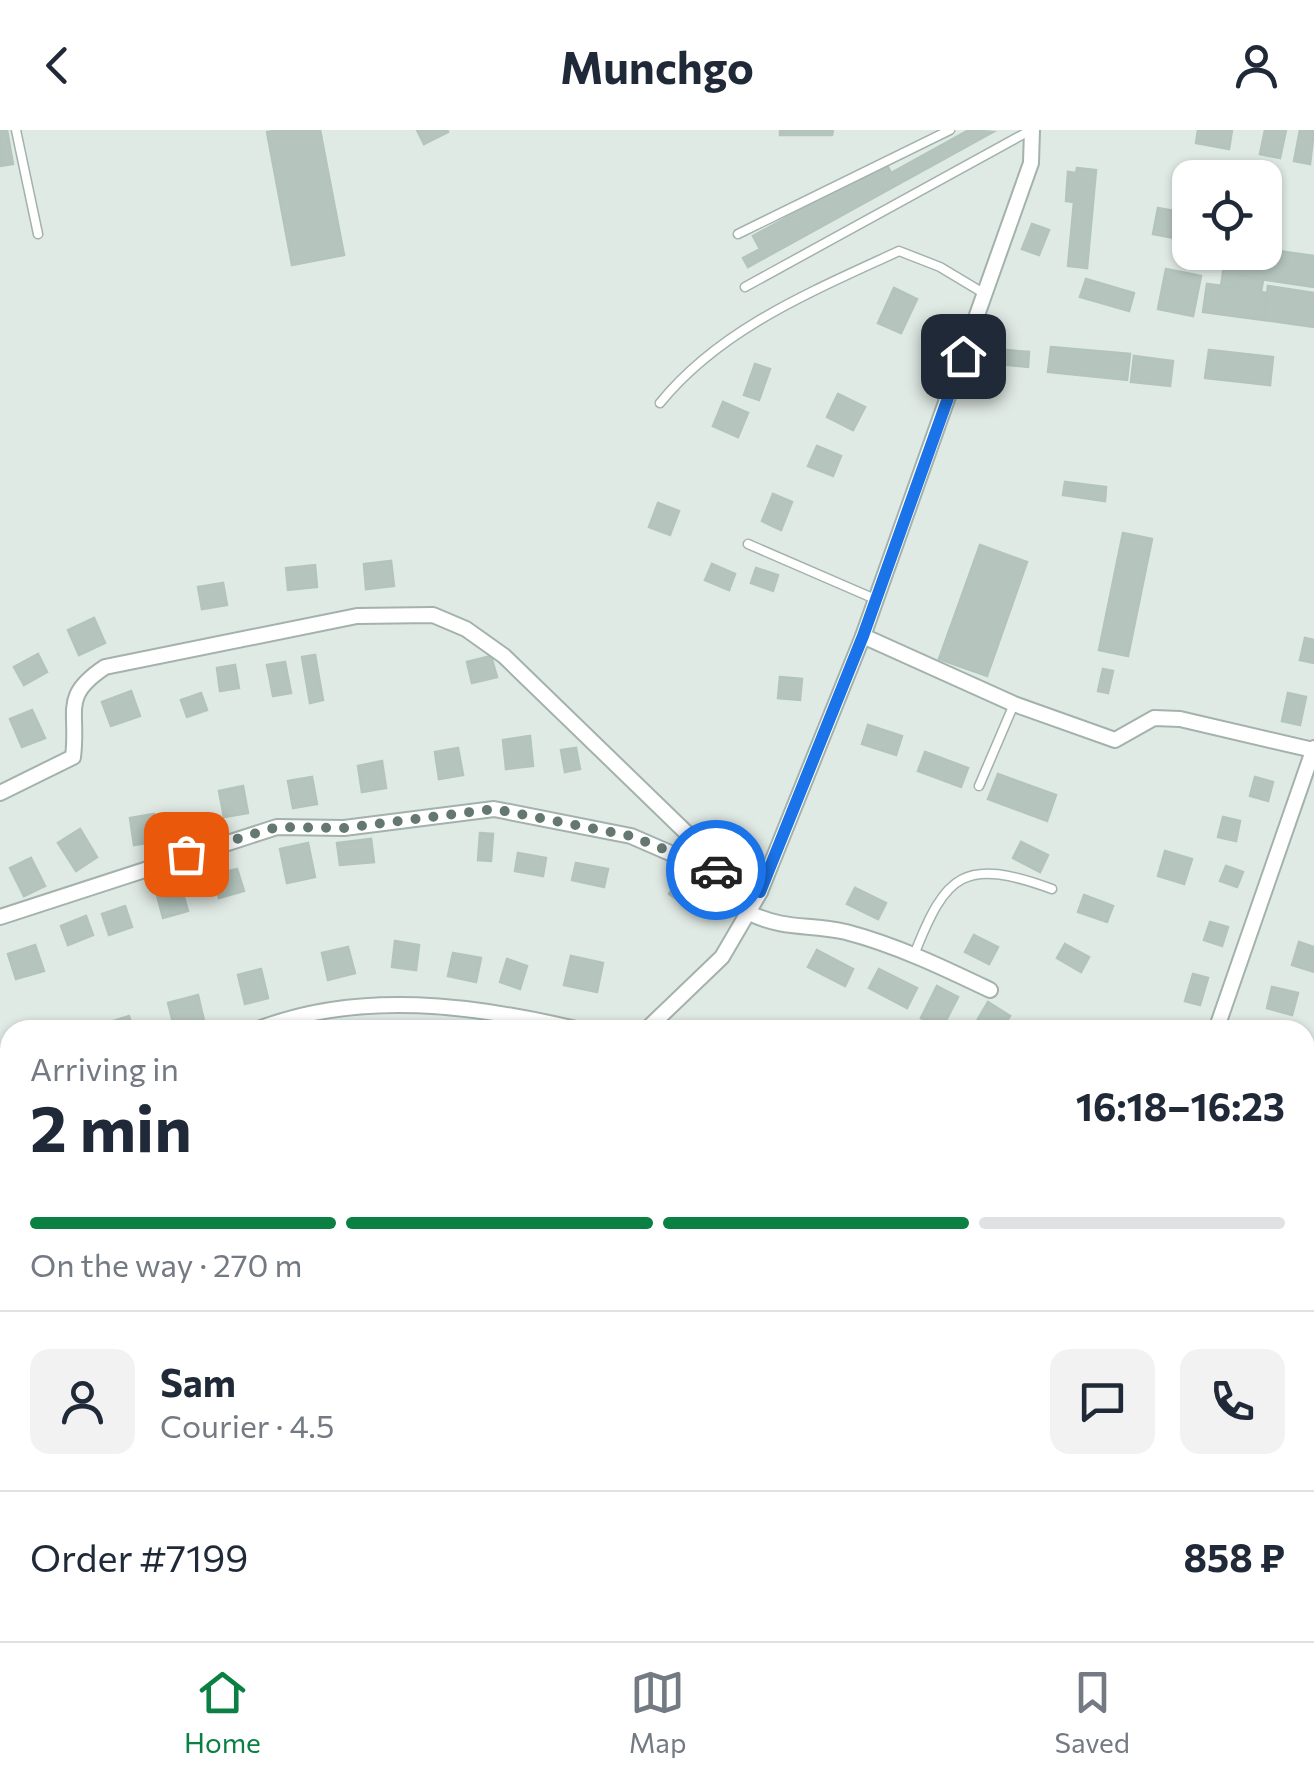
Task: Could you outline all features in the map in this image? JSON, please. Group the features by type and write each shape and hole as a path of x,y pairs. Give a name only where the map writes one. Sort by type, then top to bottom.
{"street":[{"path":"657,1020 708,974 760,892 863,636 985,294 1030,163 1031,130"},
{"path":"0,793 73,757 72,702 80,684 105,666 357,616 433,615 466,629 504,656 732,877"},
{"path":"863,636 1014,704 1115,740 1154,718 1180,718 1314,749 1219,1020"},
{"path":"0,918 277,827 344,828 494,809 631,836 760,892"},
{"path":"749,913 778,926 832,930 914,955 990,990"},
{"path":"294,1020 348,1006 391,1003 510,1020"}],"lane":[{"path":"16,130 38,234"},
{"path":"738,234 950,130"},
{"path":"745,286 1031,130"},
{"path":"660,403 688,368 786,304 899,252 940,267 985,294"},
{"path":"748,544 875,599"},
{"path":"979,786 1014,704"},
{"path":"914,955 934,902 953,883 981,874 1013,875 1052,889"}],"building":[{"path":"7,130 13,164 0,166 0,131"},
{"path":"320,130 344,255 292,265 267,132"},
{"path":"417,130 447,130 448,132 424,144"},
{"path":"780,130 833,130 832,135 780,135"},
{"path":"969,130 993,132 748,267 743,258 760,249 753,236 886,163 891,173"},
{"path":"1198,130 1232,130 1229,149 1196,143"},
{"path":"1265,130 1286,130 1280,158 1260,154"},
{"path":"1300,130 1314,130 1310,164 1294,161"},
{"path":"1077,168 1096,170 1087,268 1068,266 1074,202 1066,201 1068,172 1076,173"},
{"path":"1158,208 1172,211 1172,238 1153,234"},
{"path":"1032,224 1049,230 1039,255 1022,249"},
{"path":"1282,251 1314,256 1314,287 1239,276 1237,288 1221,286 1223,270 1282,270"},
{"path":"1166,269 1201,276 1193,316 1158,309"},
{"path":"1239,276 1263,280 1261,292 1267,293 1264,320 1203,312 1207,284 1237,288"},
{"path":"1086,279 1134,293 1129,311 1080,297"},
{"path":"1268,286 1314,293 1314,327 1264,320"},
{"path":"894,288 917,299 901,333 878,323"},
{"path":"1051,347 1130,354 1127,380 1048,372"},
{"path":"979,348 1029,352 1028,367 978,362"},
{"path":"1209,350 1273,357 1270,385 1205,378"},
{"path":"1134,356 1173,361 1170,386 1131,382"},
{"path":"755,364 770,369 759,400 744,395"},
{"path":"838,394 865,407 853,430 827,417"},
{"path":"723,402 748,413 738,437 713,426"},
{"path":"817,446 841,456 833,476 808,466"},
{"path":"1065,482 1106,487 1105,501 1063,495"},
{"path":"773,494 792,502 781,530 762,521"},
{"path":"658,503 679,511 670,535 649,527"},
{"path":"1123,533 1152,539 1128,656 1099,650"},
{"path":"980,545 1027,562 987,676 939,659"},
{"path":"391,561 394,586 366,589 364,564"},
{"path":"712,564 735,574 729,590 705,580"},
{"path":"315,565 317,587 288,590 286,568"},
{"path":"756,568 778,575 773,591 751,583"},
{"path":"223,583 227,605 202,609 198,587"},
{"path":"94,618 105,643 79,655 68,630"},
{"path":"1305,638 1314,640 1314,663 1300,660"},
{"path":"38,654 47,672 24,685 14,667"},
{"path":"315,655 323,700 310,703 302,657"},
{"path":"491,656 497,677 472,683 467,662"},
{"path":"285,662 291,693 273,696 267,665"},
{"path":"235,665 239,688 220,691 217,668"},
{"path":"1103,669 1113,671 1108,693 1098,691"},
{"path":"780,677 802,679 800,700 778,698"},
{"path":"131,691 140,716 111,726 102,702"},
{"path":"201,693 207,710 187,717 181,700"},
{"path":"1288,693 1306,697 1300,725 1282,721"},
{"path":"32,710 45,738 22,747 10,719"},
{"path":"868,725 902,736 896,755 862,744"},
{"path":"530,736 533,766 506,769 503,740"},
{"path":"458,748 463,775 439,779 435,752"},
{"path":"576,748 580,769 565,772 561,750"},
{"path":"925,752 968,768 961,787 918,771"},
{"path":"382,761 386,788 362,792 358,766"},
{"path":"998,774 1056,795 1047,821 988,799"},
{"path":"312,777 317,804 293,808 288,781"},
{"path":"1255,777 1273,782 1268,801 1250,796"},
{"path":"243,786 248,813 224,817 219,791"},
{"path":"154,814 158,841 134,845 130,818"},
{"path":"1223,817 1240,821 1236,841 1218,837"},
{"path":"80,829 97,857 76,871 58,843"},
{"path":"480,833 493,834 491,861 478,860"},
{"path":"371,839 374,862 340,865 337,843"},
{"path":"1021,842 1048,855 1040,872 1013,858"},
{"path":"308,843 315,877 287,883 280,849"},
{"path":"1165,851 1192,859 1184,884 1158,876"},
{"path":"518,853 546,858 543,876 515,871"},
{"path":"31,858 45,886 24,896 10,868"},
{"path":"576,863 608,869 604,887 572,880"},
{"path":"1226,866 1243,872 1237,887 1220,881"},
{"path":"237,869 244,891 219,898 213,875"},
{"path":"685,869 710,886 694,911 669,894"},
{"path":"180,884 188,911 163,918 156,891"},
{"path":"855,888 886,903 878,919 847,904"},
{"path":"1084,895 1113,906 1107,922 1078,912"},
{"path":"125,906 132,927 109,935 102,914"},
{"path":"86,916 93,935 68,945 61,926"},
{"path":"1210,922 1228,927 1222,946 1204,940"},
{"path":"974,935 998,947 989,964 965,952"},
{"path":"395,941 419,945 416,970 392,967"},
{"path":"1299,942 1314,947 1314,972 1292,965"},
{"path":"1065,944 1089,957 1081,972 1057,958"},
{"path":"35,945 44,971 16,979 8,954"},
{"path":"348,947 355,973 328,980 322,953"},
{"path":"817,950 853,969 845,986 808,967"},
{"path":"453,953 481,958 476,982 448,976"},
{"path":"571,956 603,963 597,992 564,985"},
{"path":"507,959 527,966 520,989 500,982"},
{"path":"261,969 268,998 245,1004 238,975"},
{"path":"879,969 917,988 907,1008 869,988"},
{"path":"1193,974 1208,978 1200,1005 1185,1001"},
{"path":"937,986 958,997 946,1020 921,1018"},
{"path":"1272,987 1298,993 1292,1015 1267,1008"},
{"path":"198,995 204,1020 172,1020 168,1003"},
{"path":"988,1002 1010,1016 1007,1020 978,1019"}],"way so far":[{"path":"186,854 277,827 344,828 494,809 631,836 716,870"}],"route":[{"path":"716,870 760,892 863,636 963,356"}]}
